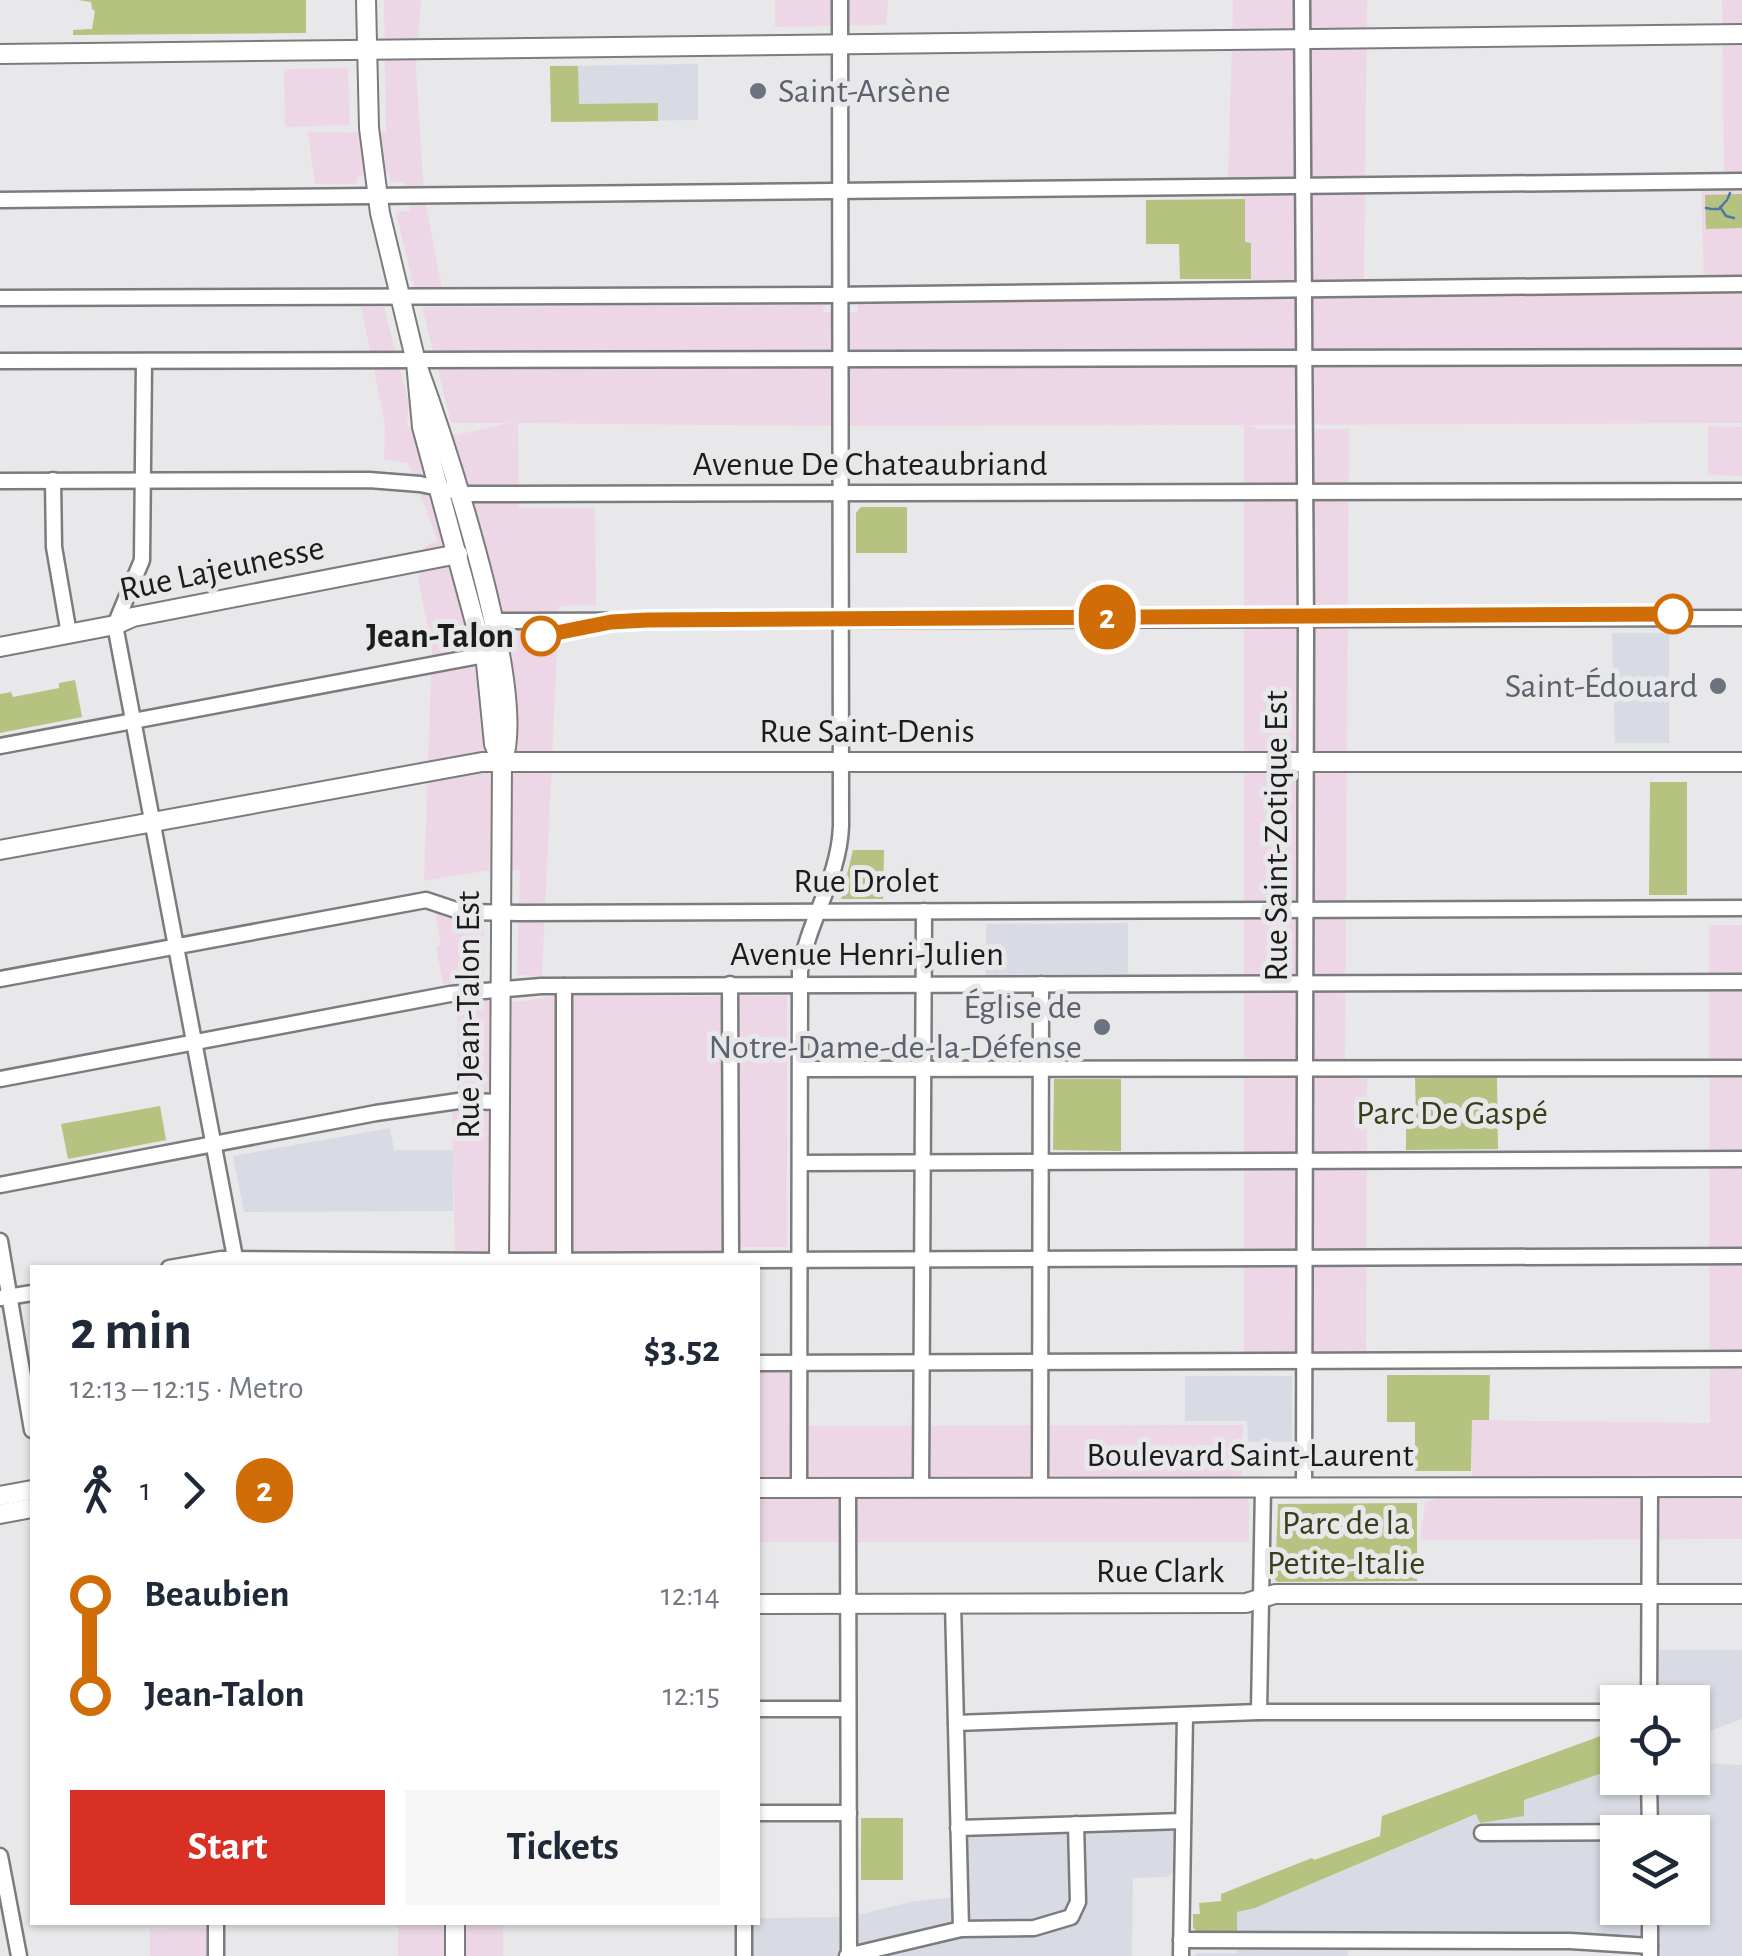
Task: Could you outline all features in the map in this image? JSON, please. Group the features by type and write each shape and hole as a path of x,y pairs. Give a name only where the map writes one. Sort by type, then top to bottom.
{"main road":[{"name":"Rue Jean-Talon Est","path":"366,0 368,119 378,196 416,362 422,427 493,621 506,692 508,749 502,763 500,1264"},
{"path":"0,54 1742,34"},
{"name":"Rue Jean-Talon Est","path":"448,490 458,554 484,654 495,748 502,763"},
{"name":"Rue Lajeunesse","path":"0,647 115,624 133,616 458,554"},
{"name":"Rue Saint-Denis","path":"0,850 470,764 1742,762"},
{"name":"Boulevard Saint-Laurent","path":"760,1488 1742,1487"},
{"path":"0,1496 30,1490"},
{"path":"0,1514 30,1508"},
{"name":"Rue Clark","path":"760,1604 1246,1603 1294,1594 1742,1594"},
{"path":"455,1925 455,1956"}],"street":[{"path":"799,1488 800,984 805,943 830,883 840,845 840,0"},
{"name":"Rue Saint-Zotique Est","path":"1302,0 1306,620 1304,1487"},
{"path":"0,200 1742,181"},
{"path":"0,298 1742,284"},
{"path":"0,361 1742,357"},
{"path":"144,361 142,564 115,624 236,1264"},
{"name":"Avenue De Chateaubriand","path":"0,480 370,480 448,490 840,494 1742,490"},
{"path":"53,480 54,548 69,634"},
{"path":"493,621 1742,618"},
{"path":"0,746 484,654"},
{"name":"Rue Drolet","path":"0,978 421,901 462,912 1742,908"},
{"path":"921,1488 924,911"},
{"name":"Avenue Henri-Julien","path":"0,1079 450,994 564,986 1742,982"},
{"path":"730,984 731,1260"},
{"path":"1040,1488 1041,984"},
{"path":"564,986 564,1261"},
{"path":"801,1069 1742,1068"},
{"path":"0,1186 376,1113 458,1101 501,1102"},
{"path":"800,1163 1742,1159"},
{"path":"0,1241 4,1298 30,1421"},
{"path":"186,1265 221,1259 236,1264 644,1264 731,1260 1742,1256"},
{"path":"4,1298 30,1293"},
{"path":"760,1363 1742,1360"},
{"path":"1259,1712 1264,1487"},
{"path":"1649,1685 1650,1487"},
{"path":"848,1488 848,1956 960,1929 1034,1928 1070,1917 1078,1902 1076,1824"},
{"path":"953,1604 960,1929"},
{"path":"760,1709 848,1709"},
{"path":"956,1723 1259,1712 1600,1712"},
{"path":"1184,1715 1181,1948 1570,1942 1650,1951 1650,1925"},
{"path":"760,1813 849,1813"},
{"path":"958,1828 1183,1821"},
{"path":"1482,1833 1600,1832"},
{"path":"0,1856 18,1956"},
{"path":"216,1925 216,1956"},
{"path":"744,1925 744,1956"}],"shaded area":[{"path":"384,0 421,0 416,68 424,196 442,288 414,287 396,213 410,210 405,182 391,182 389,173 358,176 356,184 315,184 308,132 386,133"},
{"path":"775,0 888,0 886,25 775,27"},
{"path":"1233,0 1367,0 1364,287 1704,282 1701,181 1724,181 1722,0 1742,0 1742,423 1247,425 1261,429 1349,429 1345,1067 1367,1068 1366,1361 1244,1362 1244,425 518,423 519,508 595,508 596,605 559,606 542,976 517,975 520,870 424,881 432,648 418,579 425,546 438,541 408,463 384,459 385,424 361,307 384,307 409,404 407,426 456,435 510,423 451,423 422,307 823,305 824,312 857,312 858,304 878,294 1250,288 1251,243 1245,243 1245,199 1228,185"},
{"path":"698,64 698,120 551,122 550,66"},
{"path":"348,68 350,125 285,127 284,69"},
{"path":"1708,426 1742,427 1742,476 1708,475"},
{"path":"1612,633 1669,633 1669,743 1615,743"},
{"path":"435,911 468,923 484,924 484,981 443,984"},
{"path":"1128,923 1128,974 986,975 986,924"},
{"path":"1709,925 1742,925 1742,1539 1420,1540 1425,1503 1468,1487 1472,1472 1472,1420 1710,1423"},
{"path":"457,993 519,1002 555,996 787,996 787,1247 738,1247 737,1265 448,1265 455,1252 452,1115 458,1101"},
{"path":"390,1128 394,1150 453,1150 453,1211 244,1212 233,1156"},
{"path":"760,1363 799,1363 800,1426 1243,1425 1242,1487 1249,1503 1249,1542 760,1542"},
{"path":"1185,1376 1292,1376 1292,1442 1248,1442 1247,1421 1185,1421"},
{"path":"1649,1650 1742,1650 1742,1719 1710,1731 1710,1685 1649,1685"},
{"path":"1710,1763 1742,1765 1742,1956 1650,1956 1650,1946 1349,1941 1348,1956 1194,1956 1237,1953 1236,1912 1255,1908 1477,1814 1481,1823 1491,1820 1524,1800 1600,1773 1600,1795 1710,1795"},
{"path":"1183,1821 1182,1865 1167,1877 1133,1878 1132,1956 744,1956 744,1925 760,1925 760,1918 849,1917 915,1901 960,1897 958,1828"},
{"path":"216,1925 216,1956 150,1956 150,1929"},
{"path":"398,1925 503,1925 503,1956 398,1956"}],"green space":[{"path":"78,0 306,0 306,33 73,35 73,30 92,29 95,11 91,2"},
{"path":"550,66 578,66 579,104 658,103 658,121 551,122"},
{"path":"1742,194 1742,228 1706,229 1705,195"},
{"path":"1245,199 1245,242 1251,243 1251,279 1180,279 1179,244 1146,244 1146,200"},
{"path":"861,507 907,507 907,553 856,553 856,513"},
{"path":"75,680 82,717 0,733 0,694 11,692 13,697 59,688 59,683"},
{"path":"1650,782 1687,782 1687,895 1649,895"},
{"path":"853,850 884,850 883,899 841,899"},
{"name":"Parc De Gaspé","path":"1497,1077 1498,1149 1406,1150 1406,1117 1416,1116 1415,1078"},
{"path":"1054,1079 1121,1079 1121,1151 1053,1150"},
{"path":"160,1106 166,1140 68,1159 61,1124"},
{"path":"1387,1375 1490,1375 1489,1420 1472,1420 1471,1471 1415,1471 1415,1422 1387,1422"},
{"name":"Parc de la Petite-Italie","path":"1417,1503 1417,1581 1275,1580 1278,1504"},
{"path":"1600,1736 1600,1774 1524,1800 1524,1816 1480,1823 1476,1814 1255,1908 1237,1912 1237,1931 1197,1932 1193,1928 1193,1914 1200,1914 1199,1903 1221,1901 1221,1894 1380,1836 1382,1816"},
{"path":"861,1818 903,1818 903,1880 861,1880"}],"waterway":[{"path":"1728,198 1730,193"},
{"path":"1713,209 1719,209 1727,200"},
{"path":"1720,207 1726,216 1734,218"},
{"path":"1706,208 1711,209"}],"metro line":[{"name":"2","path":"541,636 611,622 647,620 1673,614"}],"place":[{"name":"Saint-Arsène","path":"758,91"},
{"name":"Jean-Talon","path":"541,636"},
{"name":"Saint-Édouard","path":"1718,686"},
{"name":"Église de Notre-Dame-de-la-Défense","path":"1102,1027"}]}
